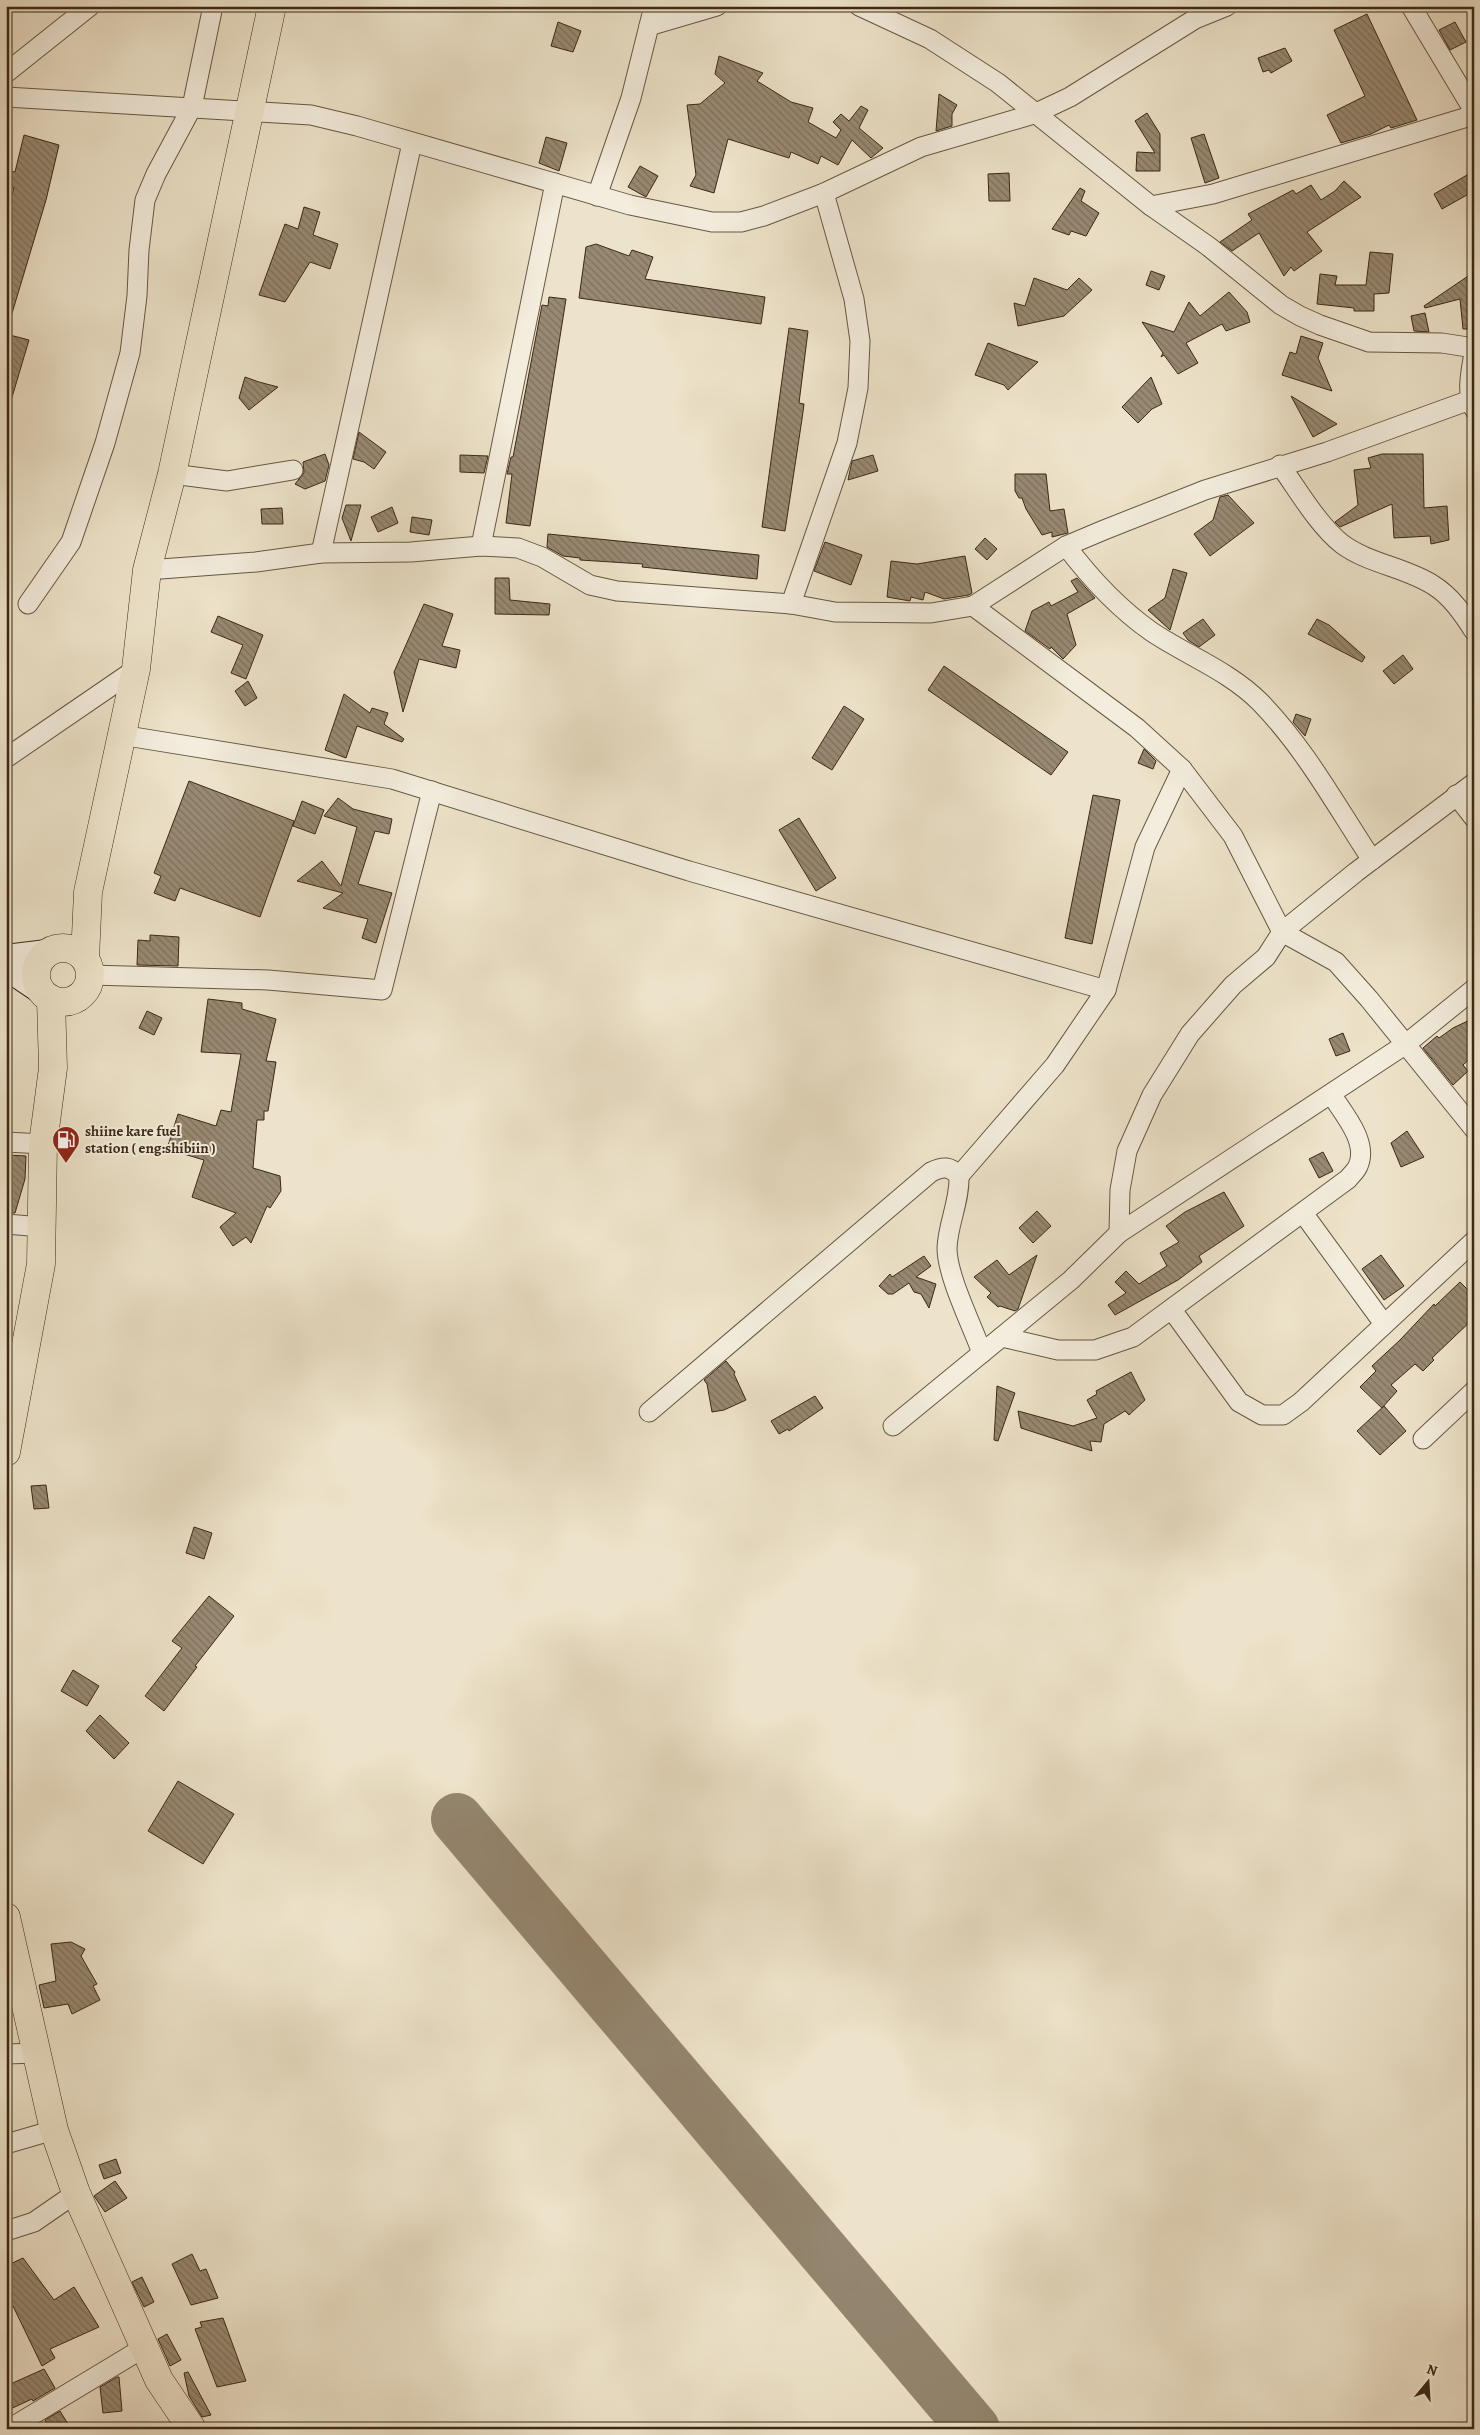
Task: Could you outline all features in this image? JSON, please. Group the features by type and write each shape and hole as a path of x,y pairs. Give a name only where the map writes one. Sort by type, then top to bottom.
{"highway":[{"path":"6,1452 14,1352 41,1264 43,1144 53,1068 87,975 88,892 136,669 148,570 172,474 272,6"},
{"path":"53,1068 45,994 36,981 37,965 50,951 88,892"},
{"path":"50,951 70,948 87,975"},
{"path":"45,994 69,1002 87,975"},
{"path":"6,1917 14,1980 38,2053 54,2130 76,2193 159,2380 192,2429"}],"street":[{"path":"6,73 90,6"},
{"path":"28,604 71,542 104,443 130,353 137,296 139,250 146,200 156,174 192,107 213,6"},
{"path":"597,196 631,98 654,6"},
{"path":"649,26 717,6"},
{"path":"859,6 930,39 998,83 1034,114 1151,206 1208,246 1281,305 1320,325 1370,342 1442,343 1474,348"},
{"path":"6,97 311,115 597,196 675,216 712,222 741,222 764,216 824,192 921,147 1034,114 1086,87 1195,19 1227,6"},
{"path":"1411,6 1474,111"},
{"path":"1151,206 1213,194 1474,115"},
{"path":"321,554 412,143"},
{"path":"481,546 555,183"},
{"path":"791,604 847,443 858,388 860,341 854,299 824,192"},
{"path":"148,570 256,562 321,554 411,552 481,546 518,548 542,557 590,585 617,591 791,604 835,612 932,612 973,606 1066,546 1205,490 1472,405 1473,364"},
{"path":"1280,465 1315,513 1342,543 1368,558 1434,585 1459,607 1474,631"},
{"path":"172,474 227,481 293,470"},
{"path":"1066,546 1091,579 1152,631 1232,678 1260,702 1295,743 1372,860"},
{"path":"973,606 1137,728 1182,769 1233,836 1282,932 1336,962 1406,1044 1474,1129"},
{"path":"6,758 136,669"},
{"path":"122,734 392,778 689,871 1106,990"},
{"path":"982,1353 948,1262 950,1226 960,1187 960,1176 1055,1065 1106,990 1145,847 1182,769"},
{"path":"1119,1233 1120,1190 1127,1151 1152,1095 1190,1034 1233,985 1266,957 1282,932 1372,860 1474,783"},
{"path":"87,975 268,980 382,990 432,791"},
{"path":"1456,795 1474,818"},
{"path":"6,958 50,951"},
{"path":"6,967 45,994"},
{"path":"893,1426 1071,1280 1119,1233 1406,1044 1474,988"},
{"path":"1002,1337 1058,1350 1095,1350 1133,1337 1172,1310 1348,1179 1358,1166 1360,1146 1353,1128 1331,1094"},
{"path":"6,1142 43,1144"},
{"path":"650,1412 931,1172 942,1167 952,1169 960,1176"},
{"path":"1303,1213 1384,1324"},
{"path":"6,1224 42,1227"},
{"path":"1172,1310 1239,1402 1262,1415 1283,1415 1474,1242"},
{"path":"1423,1440 1474,1391"},
{"path":"6,2054 38,2053"},
{"path":"6,2144 54,2130"},
{"path":"6,2231 34,2222 76,2193"},
{"path":"9,2429 145,2347"}],"building":[{"path":"1367,14 1417,120 1391,128 1389,125 1371,134 1341,143 1327,115 1365,96 1334,30"},
{"path":"558,22 581,31 573,52 551,46"},
{"path":"1455,22 1466,42 1450,50 1439,30"},
{"path":"1285,48 1292,61 1271,73 1269,70 1263,72 1258,58"},
{"path":"719,56 763,73 757,81 791,102 813,108 808,122 836,138 841,130 833,122 841,114 849,121 861,106 868,110 859,128 883,148 871,158 852,140 838,165 821,156 818,164 791,152 789,158 728,139 714,193 690,186 696,175 687,105 700,104 725,83 715,74"},
{"path":"939,94 957,105 952,114 952,126 936,131"},
{"path":"1147,113 1160,134 1160,171 1136,171 1137,152 1155,153 1135,121"},
{"path":"1204,134 1219,178 1205,183 1191,138"},
{"path":"24,135 59,145 46,200 10,320 6,319 6,213 14,188 6,186 6,170 15,172"},
{"path":"546,137 567,143 559,171 539,163"},
{"path":"640,166 658,176 646,197 628,187"},
{"path":"1474,171 1474,191 1442,209 1434,194"},
{"path":"1009,173 1010,201 989,201 988,174"},
{"path":"1344,181 1361,197 1307,232 1322,251 1294,271 1291,267 1284,276 1259,233 1232,251 1220,242 1252,220 1248,214 1293,190 1296,194 1311,185 1321,200 1335,191"},
{"path":"1080,188 1085,191 1081,201 1099,213 1086,236 1071,231 1069,235 1052,229"},
{"path":"304,207 320,212 313,235 338,244 330,269 310,262 285,302 259,295 285,224 298,229"},
{"path":"596,244 629,256 632,250 653,257 645,279 765,297 761,324 579,298 586,247"},
{"path":"1370,252 1393,254 1389,293 1374,294 1374,311 1354,311 1354,308 1317,304 1320,274 1337,276 1335,285 1366,285"},
{"path":"1151,271 1165,276 1159,290 1146,285"},
{"path":"1474,272 1474,329 1463,329 1460,299 1425,308 1424,306"},
{"path":"1034,278 1067,290 1079,278 1092,290 1064,316 1018,326 1014,303 1025,306"},
{"path":"1229,292 1247,312 1250,322 1226,331 1222,324 1186,343 1198,363 1178,374 1164,355 1161,357 1163,353 1142,322 1174,332 1189,302 1200,316"},
{"path":"549,297 566,299 530,526 506,523 512,474 507,474 511,457 513,457 542,305 548,306"},
{"path":"1425,313 1429,332 1414,331 1411,316"},
{"path":"789,328 808,331 799,403 804,404 785,531 762,527"},
{"path":"6,334 29,340 10,404 6,403"},
{"path":"1301,336 1323,343 1318,358 1332,391 1282,375 1290,352 1296,354"},
{"path":"988,343 1038,362 1008,390 1004,385 975,375"},
{"path":"245,377 278,387 249,410 239,398"},
{"path":"1151,377 1162,404 1152,409 1138,423 1122,407"},
{"path":"1291,396 1337,424 1313,437"},
{"path":"359,432 386,452 374,469 364,462 353,459"},
{"path":"325,454 329,465 325,481 305,489 295,484 304,473 303,462"},
{"path":"1382,454 1423,454 1424,508 1447,506 1449,540 1431,544 1430,536 1394,538 1392,504 1340,527 1335,522 1358,505 1354,470 1371,468 1368,458"},
{"path":"460,455 488,456 484,473 460,472"},
{"path":"873,455 878,471 848,480 852,461"},
{"path":"1015,474 1046,474 1050,511 1064,509 1068,533 1052,537 1052,532 1042,535 1026,509 1022,498 1019,498 1015,491"},
{"path":"1228,495 1254,523 1210,556 1194,534 1213,520 1220,497"},
{"path":"346,505 361,505 351,541 342,518"},
{"path":"392,507 398,523 378,532 371,517"},
{"path":"282,508 283,524 262,524 261,509"},
{"path":"412,517 432,520 429,535 410,532"},
{"path":"548,534 759,555 757,579 642,567 643,564 580,560 580,558 563,556 547,547"},
{"path":"985,538 997,549 987,560 975,549"},
{"path":"825,542 862,555 851,585 814,571"},
{"path":"965,556 972,593 969,595 944,599 925,592 923,600 911,597 910,601 887,597 891,561 917,564"},
{"path":"1173,569 1187,573 1170,630 1148,610 1165,598"},
{"path":"495,578 509,578 510,600 550,604 549,615 495,614"},
{"path":"1077,578 1095,598 1067,614 1076,645 1063,659 1051,647 1050,649 1025,631 1032,611 1049,602 1051,606 1078,592 1071,581"},
{"path":"424,604 453,614 442,646 460,650 456,668 419,659 403,712 394,672"},
{"path":"218,616 263,635 246,679 231,673 243,645 211,632"},
{"path":"1203,619 1215,635 1199,647 1188,640 1183,633"},
{"path":"1317,619 1329,625 1365,657 1362,662 1308,634"},
{"path":"1403,655 1413,669 1394,684 1383,671"},
{"path":"944,666 1068,752 1051,775 928,690"},
{"path":"248,681 257,698 245,706 235,691"},
{"path":"344,694 370,713 372,708 388,713 384,724 404,739 402,742 357,726 346,758 325,750"},
{"path":"844,706 864,719 832,770 812,758"},
{"path":"1296,714 1311,719 1305,736 1293,722"},
{"path":"1144,749 1156,761 1153,769 1138,763"},
{"path":"189,781 294,821 260,917 180,888 175,901 154,893 161,876 154,873"},
{"path":"1093,795 1120,800 1092,944 1065,938"},
{"path":"338,798 353,809 392,819 389,834 375,831 358,884 392,893 376,943 362,938 368,919 323,908 343,893 297,881 322,861 341,886 357,827 324,816"},
{"path":"302,801 324,810 315,834 293,826"},
{"path":"799,818 836,878 816,891 779,830"},
{"path":"150,935 179,937 178,966 137,965 138,940 150,941"},
{"path":"208,999 242,1003 242,1009 276,1019 266,1061 276,1062 268,1111 264,1111 264,1120 257,1120 253,1168 280,1176 281,1191 270,1208 267,1206 251,1243 246,1237 233,1246 220,1227 236,1213 192,1197 204,1160 167,1149 178,1114 216,1126 221,1110 231,1112 241,1054 201,1052"},
{"path":"147,1011 162,1018 154,1035 139,1028"},
{"path":"1474,1018 1474,1055 1463,1065 1468,1071 1453,1085 1423,1048 1437,1036 1439,1038 1453,1028"},
{"path":"1343,1033 1350,1051 1336,1056 1329,1039"},
{"path":"1407,1131 1424,1157 1401,1167 1391,1143"},
{"path":"1323,1152 1333,1171 1319,1178 1309,1159"},
{"path":"8,1155 26,1156 25,1179 15,1213 6,1213"},
{"path":"1224,1192 1244,1226 1199,1256 1202,1262 1178,1280 1115,1315 1108,1305 1126,1293 1115,1282 1126,1271 1139,1284 1167,1266 1160,1253 1179,1242 1166,1226 1185,1212"},
{"path":"1037,1211 1051,1226 1033,1243 1019,1228"},
{"path":"1037,1255 1018,1309 1015,1311 998,1307 987,1297 991,1293 974,1277 997,1260 1009,1275"},
{"path":"1381,1255 1404,1286 1384,1300 1362,1269"},
{"path":"924,1256 931,1266 916,1277 936,1284 929,1308 921,1294 914,1292 909,1283 893,1294 888,1294 879,1286 890,1274 892,1277"},
{"path":"1460,1282 1474,1296 1474,1318 1432,1358 1434,1360 1423,1371 1415,1364 1391,1385 1397,1391 1382,1408 1360,1387 1376,1371 1372,1366 1434,1304 1435,1306"},
{"path":"726,1361 735,1372 734,1374 746,1400 724,1410 712,1412 707,1384 704,1380"},
{"path":"1131,1372 1145,1400 1129,1415 1125,1411 1104,1424 1101,1442 1090,1441 1092,1451 1021,1428 1018,1411 1073,1426 1097,1418 1087,1400 1097,1394 1096,1391"},
{"path":"997,1386 1015,1393 998,1441 994,1440"},
{"path":"815,1396 823,1408 789,1431 788,1429 779,1434 771,1421"},
{"path":"1384,1406 1406,1431 1380,1455 1357,1431"},
{"path":"46,1485 49,1508 34,1509 31,1486"},
{"path":"194,1527 212,1533 204,1559 186,1553"},
{"path":"209,1596 234,1616 195,1666 197,1667 164,1711 145,1696 182,1648 172,1641"},
{"path":"73,1670 99,1686 87,1706 61,1691"},
{"path":"100,1715 129,1743 114,1759 86,1731"},
{"path":"178,1781 234,1814 203,1864 148,1831"},
{"path":"71,1942 85,1949 81,1956 97,1984 93,1986 100,2000 72,2014 68,2004 44,2008 39,1985 56,1981 51,1944"},
{"path":"116,2159 121,2173 104,2179 99,2165"},
{"path":"115,2181 127,2198 105,2212 94,2196"},
{"path":"192,2254 200,2271 206,2269 218,2298 191,2305 172,2264"},
{"path":"23,2258 54,2300 74,2287 99,2327 50,2349 55,2358 42,2366 13,2306 6,2310 6,2266"},
{"path":"142,2277 154,2302 144,2307 132,2282"},
{"path":"223,2318 246,2381 217,2387 195,2329 202,2327 200,2322"},
{"path":"167,2334 181,2360 170,2366 158,2339"},
{"path":"44,2369 55,2388 33,2401 32,2399 6,2411 6,2386"},
{"path":"188,2372 211,2415 202,2417 189,2396 184,2373"},
{"path":"119,2377 122,2411 103,2413 100,2387"},
{"path":"60,2411 71,2429 50,2429 45,2420"}],"taxiway":[{"path":"457,1819 974,2429"}],"place":[{"name":"shiine kare fuel station ( eng:shibiin )","path":"66,1164"}]}
